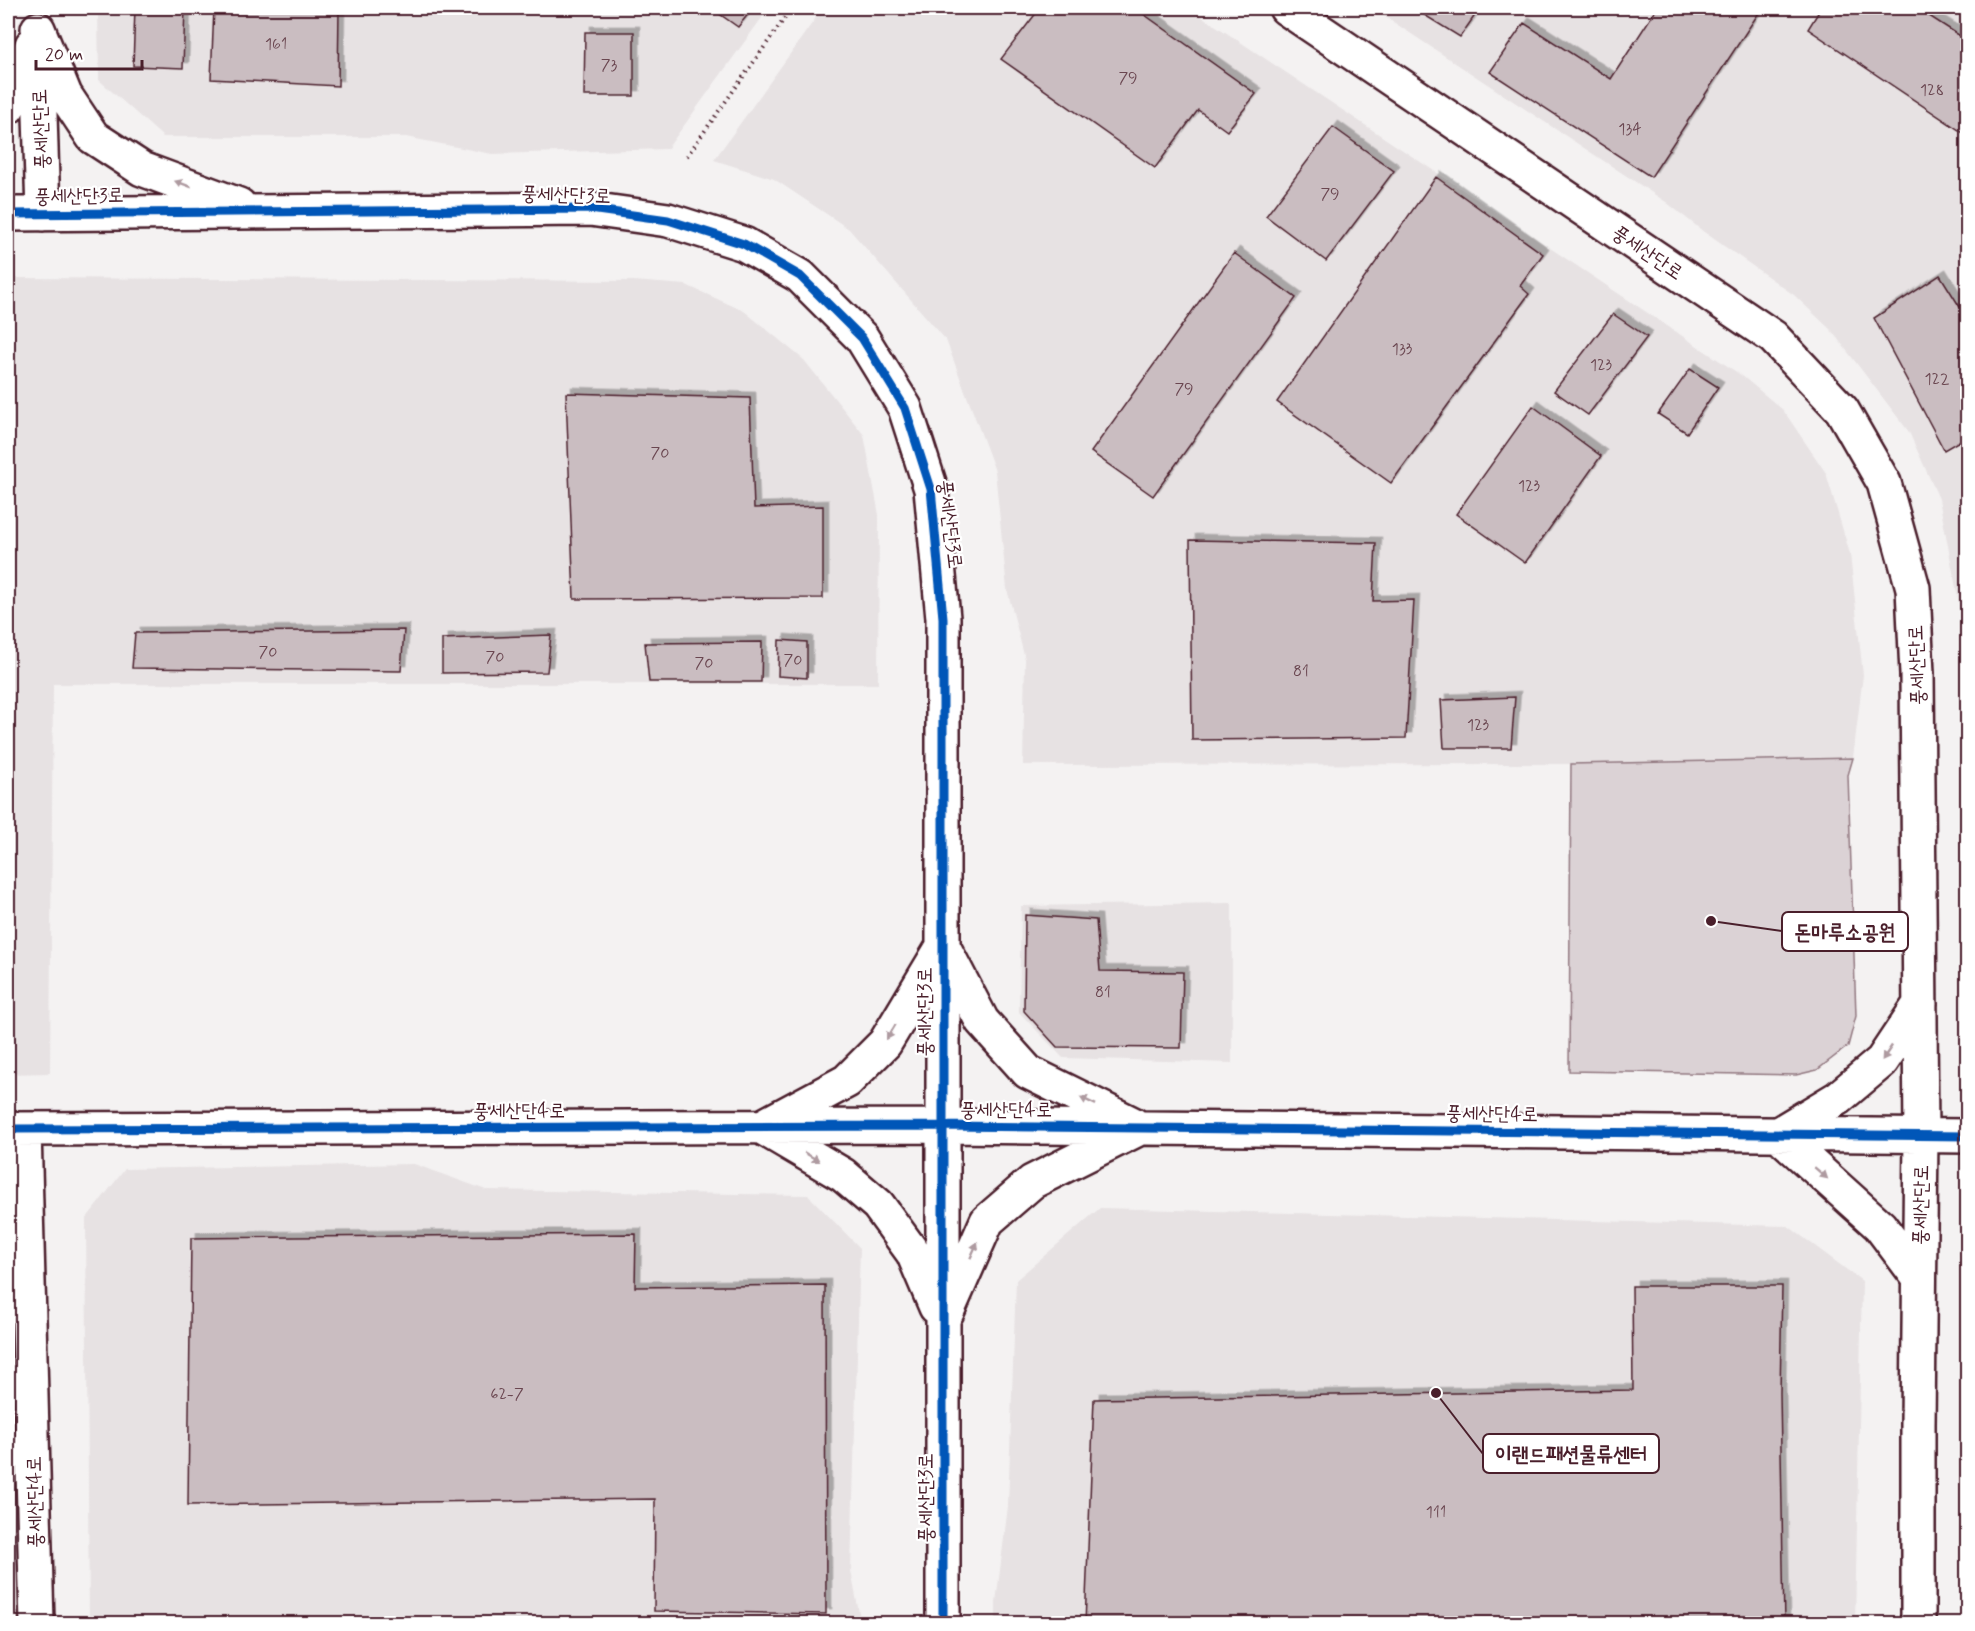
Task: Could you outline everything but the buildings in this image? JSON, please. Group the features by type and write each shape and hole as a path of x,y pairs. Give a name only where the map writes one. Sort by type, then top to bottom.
{"street":[{"name":"풍세산단로","path":"1287,8 1773,337 1842,410 1884,483 1913,588 1917,674 1921,1135 1918,1623"},
{"name":"풍세산단로","path":"37,18 42,214"},
{"path":"8,107 37,18"},
{"path":"37,18 65,95 93,137 142,169 258,212"},
{"name":"풍세산단3로","path":"8,214 590,209 668,220 744,244 800,276 862,338 905,408 931,489 943,618 943,1623"},
{"path":"761,1127 847,1081 885,1044 942,946"},
{"path":"942,946 982,1021 1028,1072 1140,1127"},
{"path":"1919,1278 1880,1226 1778,1134 1838,1098 1882,1061 1920,1004"},
{"name":"풍세산단4로","path":"37,1623 16,1129 942,1126 1968,1136"},
{"path":"761,1127 843,1175 878,1205 913,1253 942,1323"},
{"path":"942,1323 987,1221 1032,1182 1140,1127"}],"path":[{"path":"687,156 792,8"}],"shaded area":[{"path":"98,8 769,8 667,149 492,154 406,137 163,137 99,80"},
{"path":"823,8 1189,8 1741,375 1783,410 1826,473 1850,554 1863,675 1853,758 1571,764 1023,765 1025,659 1007,589 995,471 946,340 849,229 774,179 714,160"},
{"path":"1372,8 1967,8 1967,645 1939,499 1909,432 1831,330 1794,295 1704,232 1666,202"},
{"path":"8,278 633,281 686,285 744,311 804,360 864,435 879,515 878,684 53,684 50,1073 8,1074"},
{"path":"1853,758 1848,775 1856,1016 1848,1046 1817,1070 1796,1075 1569,1071 1571,764"},
{"path":"1232,903 1232,1063 1063,1058 1019,1012 1021,906"},
{"path":"414,1164 486,1190 808,1195 860,1248 851,1571 861,1623 89,1623 86,1219 125,1169"},
{"path":"1100,1208 1788,1226 1862,1281 1855,1623 996,1624 996,1602 1008,1506 1016,1280"}],"cycle path":[{"path":"8,214 590,209 668,220 744,244 800,276 862,338 905,408 931,489 943,618 943,1624"},
{"path":"8,1129 942,1126 1968,1136"}],"place":[{"name":"돈마루소공원","path":"1711,921"},
{"name":"이랜드패션물류센터","path":"1436,1393"}]}
